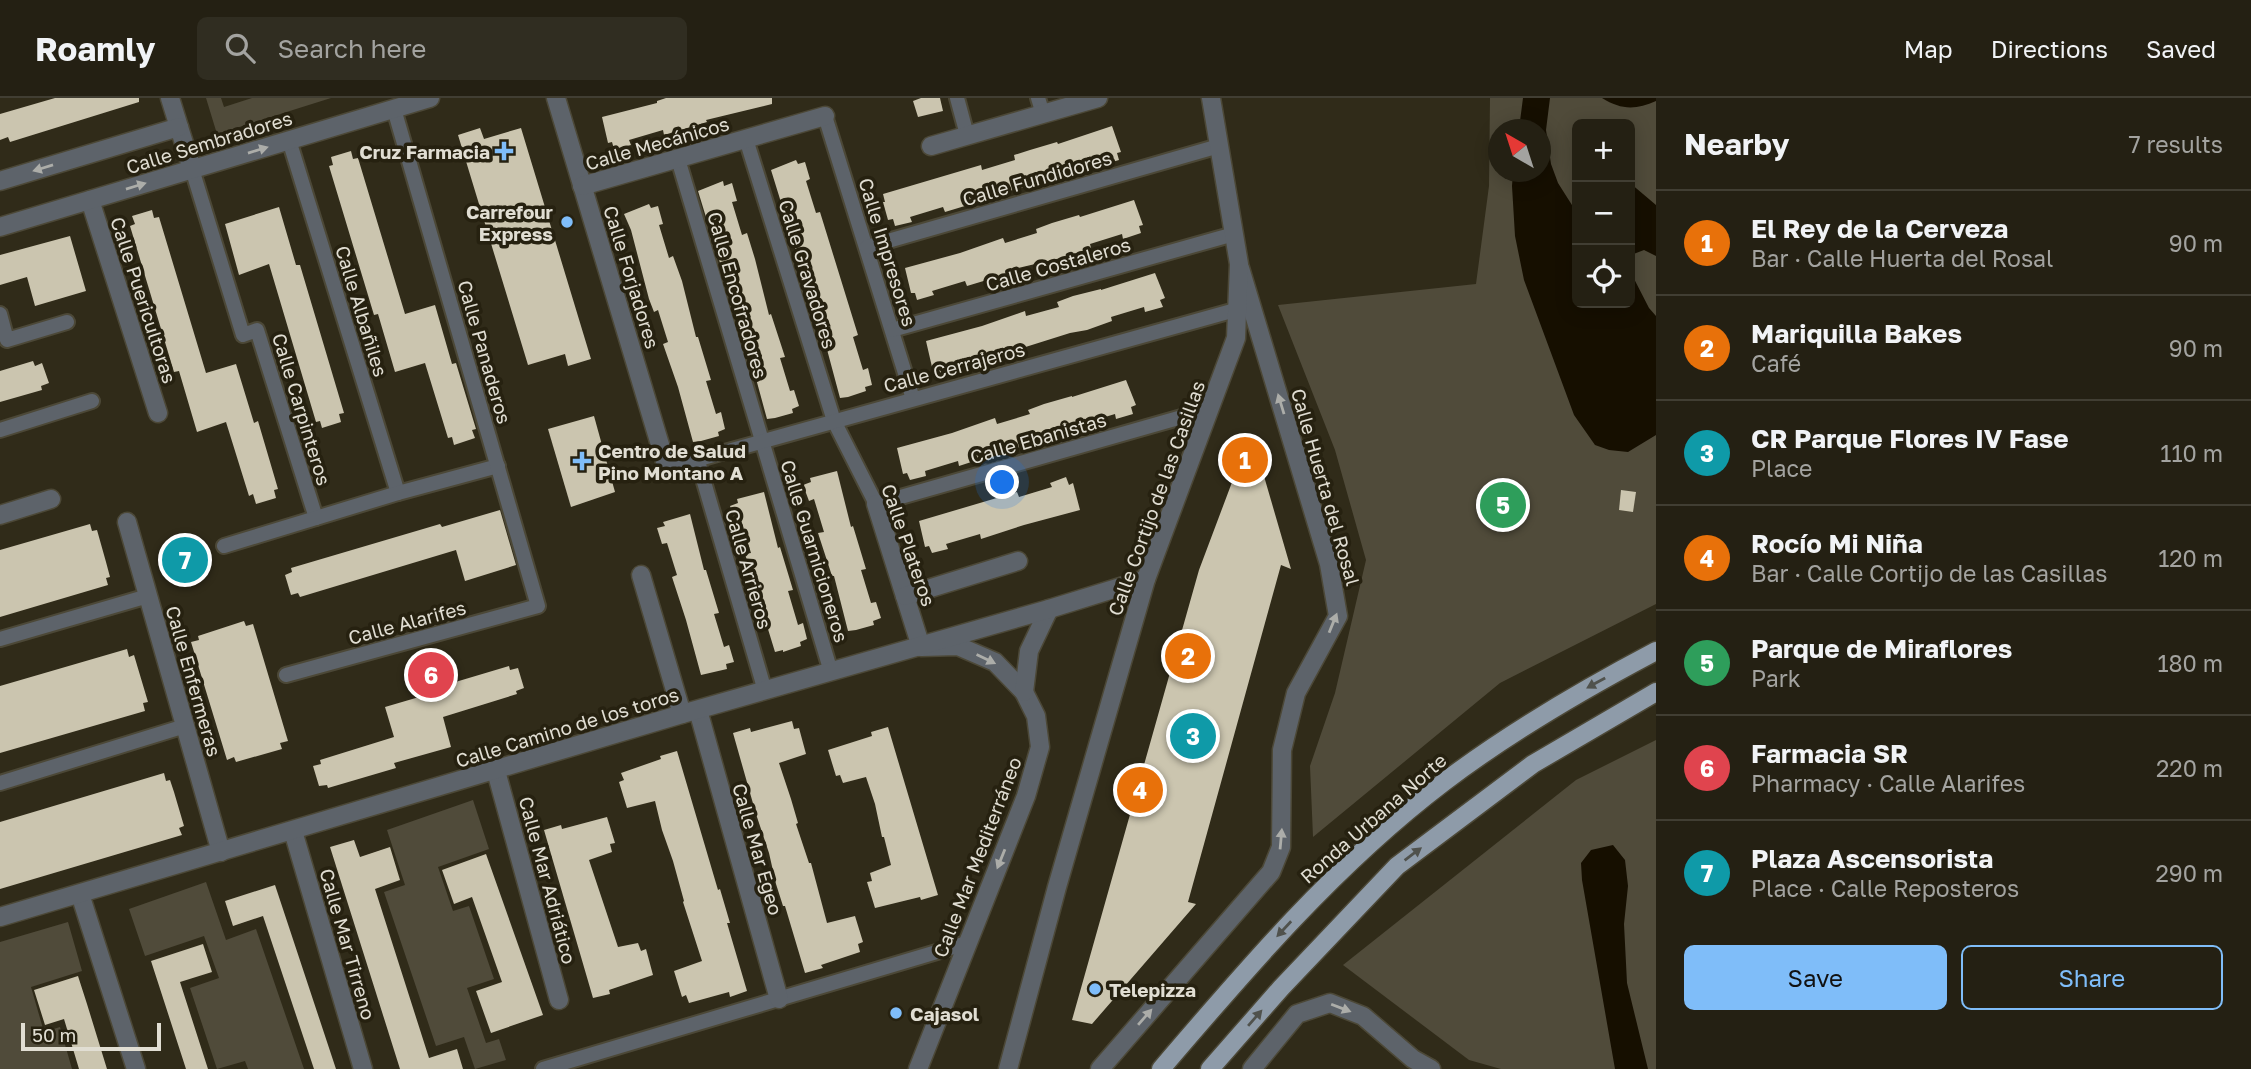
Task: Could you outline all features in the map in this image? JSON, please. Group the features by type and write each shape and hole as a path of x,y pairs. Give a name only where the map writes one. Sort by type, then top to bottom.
{"main road":[{"name":"Ronda Urbana Norte","path":"1161,1069 1297,914 1368,845 1443,783 1514,732 1593,684 1656,651"},
{"path":"1210,1069 1281,988 1397,866 1533,764 1656,692"}],"street":[{"path":"170,98 192,169"},
{"name":"Calle Sembradores","path":"0,227 430,98"},
{"name":"Calle Forjadores","path":"556,98 667,468"},
{"path":"957,98 967,135"},
{"path":"931,146 1041,106 1098,98"},
{"name":"Calle Cortijo de las Casillas","path":"1008,1069 1057,887 1146,579 1236,338 1244,308 1211,98"},
{"name":"Calle Panaderos","path":"394,109 538,606"},
{"name":"Calle Mecánicos","path":"582,186 825,116"},
{"name":"Calle Impresores","path":"825,116 913,399"},
{"name":"Calle Sembradores","path":"0,181 179,127"},
{"name":"Calle Gravadores","path":"746,139 834,421"},
{"name":"Calle Albañiles","path":"289,140 398,494"},
{"name":"Calle Fundidores","path":"867,247 1219,146"},
{"name":"Calle Encofradores","path":"678,159 761,441"},
{"name":"Calle Carpinteros","path":"192,169 243,334 257,330 316,518"},
{"name":"Calle Puericultoras","path":"90,200 158,412"},
{"name":"Calle Costaleros","path":"892,330 1234,234"},
{"name":"Calle Cerrajeros","path":"667,468 1244,308"},
{"name":"Calle Huerta del Rosal","path":"1100,1069 1271,872 1281,847 1282,750 1296,693 1338,616 1329,564 1244,308"},
{"path":"0,314 7,340 67,322"},
{"path":"0,430 92,401"},
{"name":"Calle Ebanistas","path":"876,503 1210,409"},
{"name":"Calle Plateros","path":"834,421 876,503 920,647"},
{"name":"Calle Guarnicioneros","path":"761,441 831,672"},
{"name":"Calle Arrieros","path":"697,458 765,691"},
{"path":"224,546 498,466"},
{"path":"0,515 51,499"},
{"name":"Calle Enfermeras","path":"127,522 221,852"},
{"path":"905,596 1018,561"},
{"name":"Calle Mar Egeo","path":"641,576 690,712 779,999"},
{"name":"Calle Camino de los toros","path":"0,917 1146,579"},
{"path":"0,639 148,596"},
{"name":"Calle Alarifes","path":"286,675 538,606"},
{"path":"1024,692 1029,651 1049,609"},
{"name":"Calle Mar Mediterráneo","path":"915,1068 1026,796 1040,747 1036,716 1024,692 995,662 958,646 920,647"},
{"path":"0,783 185,726"},
{"name":"Calle Mar Adriático","path":"496,771 559,1000"},
{"name":"Calle Mar Tirreno","path":"293,831 363,1069"},
{"path":"80,894 136,1069"},
{"path":"543,1069 967,943"},
{"path":"1252,1069 1297,1014 1329,1003 1363,1016 1413,1059 1431,1069"}],"shaded area":[{"path":"206,98 221,98 224,107 252,98 331,98 217,134"},
{"path":"1490,98 1656,98 1656,604 1500,683 1313,837 1310,766 1335,693 1366,560 1335,450 1278,305 1476,284 1489,182 1551,182 1551,119 1490,119"},
{"path":"1523,98 1550,98 1547,119 1520,119"},
{"path":"1602,98 1656,98 1656,101 1629,107 1616,105"},
{"path":"1551,164 1558,183 1572,205 1572,308 1635,308 1635,281 1656,316 1656,435 1628,452 1595,445 1574,415 1524,280 1515,236 1512,182 1551,182"},
{"path":"1635,187 1656,205 1656,256 1644,250 1635,253"},
{"path":"1656,740 1656,1069 1501,1069 1469,1060 1343,965 1576,780"},
{"path":"473,800 489,849 438,867 453,911 469,906 494,979 467,988 486,1043 499,1039 506,1060 475,1069 464,1037 436,1046 384,892 405,885 387,830"},
{"path":"1613,845 1625,860 1628,886 1624,924 1627,983 1648,1069 1615,1069 1582,880 1581,863 1591,850"},
{"path":"206,882 226,940 256,929 304,1069 248,1069 245,1061 217,1069 190,988 219,978 204,936 145,956 129,909"},
{"path":"68,922 82,971 31,987 44,1032 60,1027 72,1069 0,1069 0,942"}],"building":[{"path":"55,98 139,98 139,102 10,142 8,137 0,140 0,114"},
{"path":"666,98 772,98 772,104 706,120 707,122 664,135 663,130 629,140 631,145 614,149 612,142 608,143 602,117 657,103"},
{"path":"940,98 943,111 918,117 913,101"},
{"path":"1112,126 1121,152 1117,153 1119,160 1102,165 1100,161 1068,170 1069,175 987,197 988,199 945,212 943,207 910,217 912,222 895,226 893,219 888,220 883,194 981,165 982,170 1015,160 1014,155"},
{"path":"480,128 484,139 521,128 591,359 568,366 565,354 528,365 458,135"},
{"path":"351,151 353,159 358,158 405,314 435,305 452,364 456,363 476,429 472,430 475,438 454,445 452,437 448,438 425,363 395,372 378,314 374,315 329,166 333,165 331,157"},
{"path":"796,160 798,164 805,162 810,179 806,181 816,213 820,212 858,335 853,337 863,370 868,368 872,385 865,387 866,391 848,397 840,398 810,299 815,298 806,265 801,267 771,170"},
{"path":"723,181 724,186 732,183 737,201 732,202 742,235 747,233 769,315 771,314 785,357 780,358 790,391 794,390 799,406 792,409 793,413 775,418 767,419 737,321 742,320 732,287 728,289 698,191"},
{"path":"1134,200 1143,225 1139,226 1141,233 1123,239 1122,234 1090,244 1091,248 1065,257 1009,270 1010,273 967,286 965,281 932,291 934,295 917,300 915,293 911,293 905,268 1003,238 1005,243 1037,233 1036,229 1052,223"},
{"path":"649,204 651,208 658,206 663,224 659,225 669,258 673,256 682,281 696,337 711,380 706,381 716,414 721,412 725,429 718,432 719,436 701,441 693,442 663,344 668,342 658,310 654,312 649,299 631,230 624,214"},
{"path":"279,207 296,265 300,265 344,413 339,414 341,422 322,428 320,421 316,422 269,264 239,275 225,224"},
{"path":"152,210 154,218 159,217 206,373 236,364 254,423 258,421 278,489 274,490 276,498 256,504 253,494 249,496 226,422 197,432 179,371 174,372 130,226 135,224 132,216"},
{"path":"70,236 86,291 35,306 27,277 0,285 0,255"},
{"path":"1155,273 1165,298 1160,300 1163,307 1145,312 1144,307 1111,317 1112,321 1087,330 988,359 987,354 954,364 956,369 939,373 936,366 932,367 926,341 1025,311 1026,316 1059,307 1057,302 1073,296"},
{"path":"33,361 35,366 42,363 49,383 41,386 42,390 0,402 0,371"},
{"path":"1126,380 1136,405 1131,407 1133,414 1116,419 1115,414 1082,424 1083,429 959,466 958,461 925,471 926,476 910,480 907,473 903,474 897,448 995,418 997,424 1030,414 1028,410 1044,404"},
{"name":"Centro de Salud Pino Montano A","path":"594,416 615,492 571,507 548,429"},
{"path":"1243,453 1259,459 1291,569 1281,565 1188,902 1196,904 1092,1024 1072,1020 1199,570"},
{"path":"837,471 851,527 853,526 866,569 861,570 871,603 876,602 881,618 873,621 874,625 848,631 834,576 818,533 824,532 814,499 809,501 803,485 811,482 810,478"},
{"path":"1066,477 1069,485 1073,483 1080,510 981,539 980,534 946,544 948,549 932,553 929,546 925,547 919,521 1017,492 1019,497 1052,487 1050,483"},
{"path":"1621,490 1636,492 1633,512 1619,510"},
{"path":"764,492 778,548 780,547 793,590 788,591 798,625 803,623 807,639 800,642 801,646 783,652 775,652 745,554 751,553 741,520 736,522 730,506 738,503 737,499"},
{"path":"500,510 516,565 465,581 456,550 300,597 298,593 291,595 285,575 292,572 291,568 440,524 442,527"},
{"path":"690,514 704,570 719,613 714,614 724,647 729,645 734,662 726,664 727,669 701,675 672,577 677,575 667,543 662,544 657,528 665,526 663,522"},
{"path":"90,524 92,531 97,530 110,577 106,578 108,585 0,617 0,550"},
{"path":"244,621 246,626 253,624 288,741 280,743 282,749 236,762 234,757 227,760 191,642 199,640 198,636"},
{"path":"127,649 129,657 134,655 148,702 143,703 145,711 0,753 0,686"},
{"path":"509,666 510,670 518,668 524,688 516,691 517,694 443,717 451,747 394,763 396,768 328,788 327,785 319,786 313,766 321,764 320,760 394,737 385,707"},
{"path":"792,721 794,729 799,728 806,754 779,763 827,923 855,916 863,942 858,944 860,952 805,973 776,884 733,733 750,728 751,732"},
{"path":"888,727 938,895 875,908 867,882 872,881 870,873 891,865 875,804 866,777 843,783 840,775 836,776 828,750 872,736 871,732"},
{"path":"677,751 730,923 727,923 747,991 730,997 729,992 689,1003 686,995 682,997 674,971 702,961 655,801 627,808 619,782 624,780 621,773"},
{"path":"164,773 166,781 170,780 184,826 179,828 182,835 0,889 0,822"},
{"path":"607,817 615,843 610,844 612,852 589,860 618,947 638,943 641,951 646,949 653,975 609,990 610,994 593,998 544,830 561,825 562,829"},
{"path":"354,840 360,857 390,847 400,880 375,889 429,1058 457,1049 463,1069 400,1069 330,847"},
{"path":"486,854 543,1015 491,1033 476,991 502,982 472,897 454,904 442,870"},
{"path":"275,885 336,1069 314,1069 263,916 233,926 225,901"},
{"path":"203,944 212,972 180,982 208,1069 186,1069 151,961"},
{"path":"78,976 107,1069 79,1069 64,1019 45,1025 34,990"}],"place":[{"name":"Cruz Farmacia","path":"504,151"},
{"name":"Carrefour Express","path":"567,222"},
{"name":"El Rey de la Cerveza","path":"1245,460"},
{"name":"Centro de Salud Pino Montano A","path":"582,461"},
{"name":"Parque de Miraflores","path":"1503,505"},
{"name":"Plaza Ascensorista","path":"185,560"},
{"name":"Mariquilla Bakes","path":"1188,656"},
{"name":"Farmacia SR","path":"431,675"},
{"name":"CR Parque Flores IV Fase","path":"1193,736"},
{"name":"Rocío Mi Niña","path":"1140,790"},
{"name":"Telepizza","path":"1095,989"},
{"name":"Cajasol","path":"896,1013"}]}
